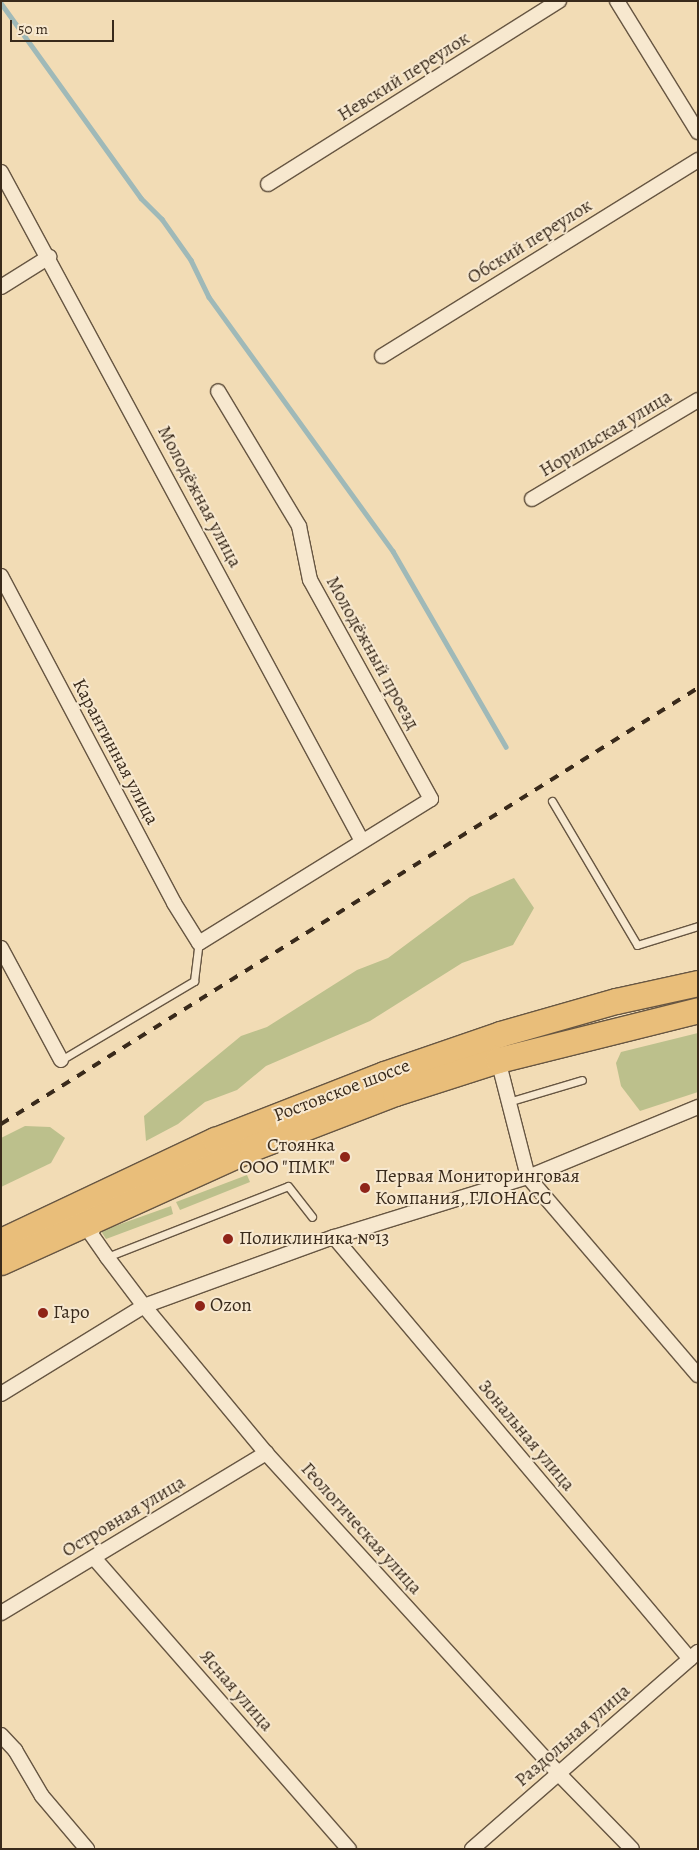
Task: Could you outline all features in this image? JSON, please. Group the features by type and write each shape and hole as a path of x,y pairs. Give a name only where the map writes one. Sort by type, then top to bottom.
{"highway":[{"name":"Ростовское шоссе","path":"1,1241 215,1140 384,1074 500,1034 616,1001 698,983"},
{"name":"Ростовское шоссе","path":"1,1262 98,1216 252,1148 395,1093 498,1060 698,1010"}],"street":[{"name":"Невский переулок","path":"268,184 559,1"},
{"path":"617,1 698,132"},
{"name":"Обский переулок","path":"382,356 698,160"},
{"name":"Молодёжная улица","path":"1,172 362,841"},
{"path":"1,287 49,258"},
{"name":"Молодёжный проезд","path":"218,390 299,526 310,580 430,798 362,841"},
{"name":"Норильская улица","path":"532,499 698,400"},
{"name":"Карантинная улица","path":"1,576 174,903 199,943"},
{"path":"199,943 362,841"},
{"path":"1,948 62,1060"},
{"path":"498,1060 528,1177 698,1375"},
{"path":"1,1394 144,1306 334,1237 528,1177 698,1106"},
{"name":"Геологическая улица","path":"98,1216 91,1234 107,1257 144,1306 266,1453 558,1773 632,1849"},
{"name":"Зональная улица","path":"334,1237 694,1655"},
{"name":"Островная улица","path":"1,1613 266,1453"},
{"name":"Ясная улица","path":"94,1558 349,1849"},
{"name":"Раздольная улица","path":"472,1849 694,1655"},
{"path":"1,1736 15,1750 42,1796 87,1849"}],"lane":[{"path":"552,801 637,945 698,926"},
{"path":"62,1060 194,981 199,943"},
{"path":"508,1102 582,1080"},
{"path":"107,1257 288,1186 312,1217"}],"green space":[{"path":"514,878 534,908 513,945 462,963 370,1021 266,1066 237,1090 205,1102 178,1124 146,1141 144,1116 241,1036 267,1027 357,970 388,958 470,897"},
{"path":"698,1033 698,1092 640,1111 621,1086 616,1063 621,1052"},
{"path":"25,1126 50,1127 65,1138 51,1163 1,1187 1,1138"},
{"path":"247,1175 250,1182 180,1210 176,1202"},
{"path":"171,1206 173,1214 106,1239 101,1231"}],"waterway":[{"path":"1,3 141,198 162,219 191,260 209,297 393,551 506,747"}],"railway":[{"path":"1,1124 698,688"}],"place":[{"name":"Стоянка ООО \"ПМК\"","path":"345,1157"},
{"name":"Первая Мониторинговая Компания, ГЛОНАСС","path":"365,1188"},
{"name":"Поликлиника №13","path":"228,1239"},
{"name":"Ozon","path":"200,1306"},
{"name":"Гаро","path":"43,1313"}]}
